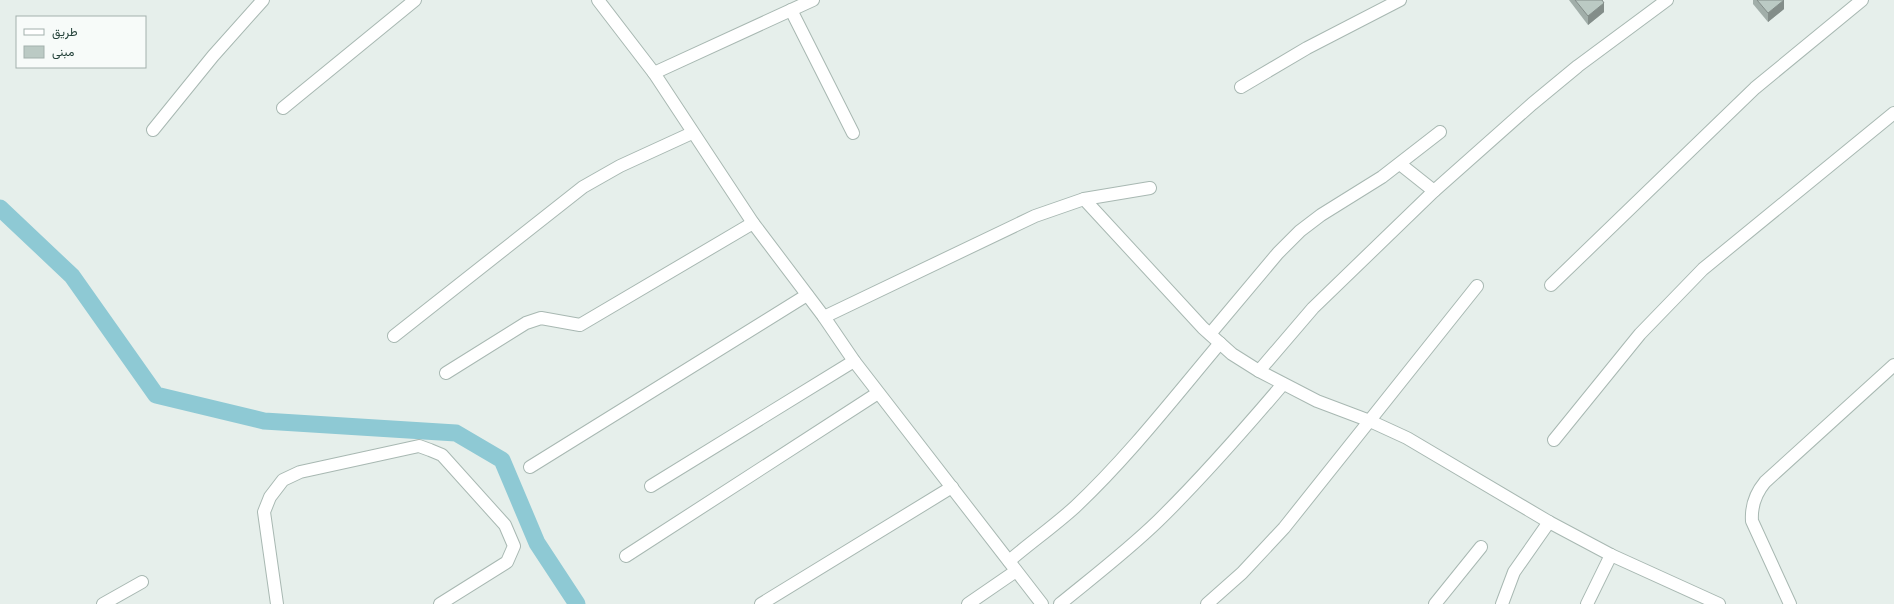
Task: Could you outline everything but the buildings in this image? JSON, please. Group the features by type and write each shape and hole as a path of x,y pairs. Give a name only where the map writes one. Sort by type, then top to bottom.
{"street":[{"path":"153,130 213,56 263,0"},
{"path":"283,108 415,0"},
{"path":"598,0 654,73 692,133 753,223 824,317 854,361 1042,604"},
{"path":"654,73 813,0"},
{"path":"1241,87 1307,48 1400,0"},
{"path":"1259,371 1313,308 1434,191 1538,99 1666,0"},
{"path":"1552,285 1755,88 1862,0"},
{"path":"791,10 853,132"},
{"path":"1554,440 1640,334 1703,269 1894,112"},
{"path":"1210,334 1278,253 1300,231 1321,215 1400,164 1440,132"},
{"path":"394,336 583,187 620,166 692,133"},
{"path":"1400,164 1434,191"},
{"path":"824,317 1035,216 1084,199 1150,188"},
{"path":"1084,199 1210,334 1232,354 1283,384 1341,412 1370,421 1408,438 1549,522 1612,555 1719,604"},
{"path":"446,373 526,323 541,318 580,325 753,223"},
{"path":"1207,604 1242,573 1284,528 1477,286"},
{"path":"530,467 807,295"},
{"path":"1008,561 1074,508 1106,476 1220,343"},
{"path":"651,486 854,361"},
{"path":"1790,604 1752,521 1751,510 1756,493 1765,482 1894,364"},
{"path":"1060,604 1115,560 1157,522 1228,448 1283,384"},
{"path":"626,556 878,393"},
{"path":"277,604 264,512 270,497 283,480 300,472 419,446 442,455 505,525 514,546 507,562 440,604"},
{"path":"762,604 952,487"},
{"path":"1502,604 1514,572 1549,522"},
{"path":"1435,604 1481,547"},
{"path":"1587,604 1612,555"},
{"path":"968,604 1016,571"},
{"path":"102,604 142,582"}],"waterway":[{"path":"0,208 72,276 156,395 264,421 456,433 502,460 537,543 577,604"}]}
